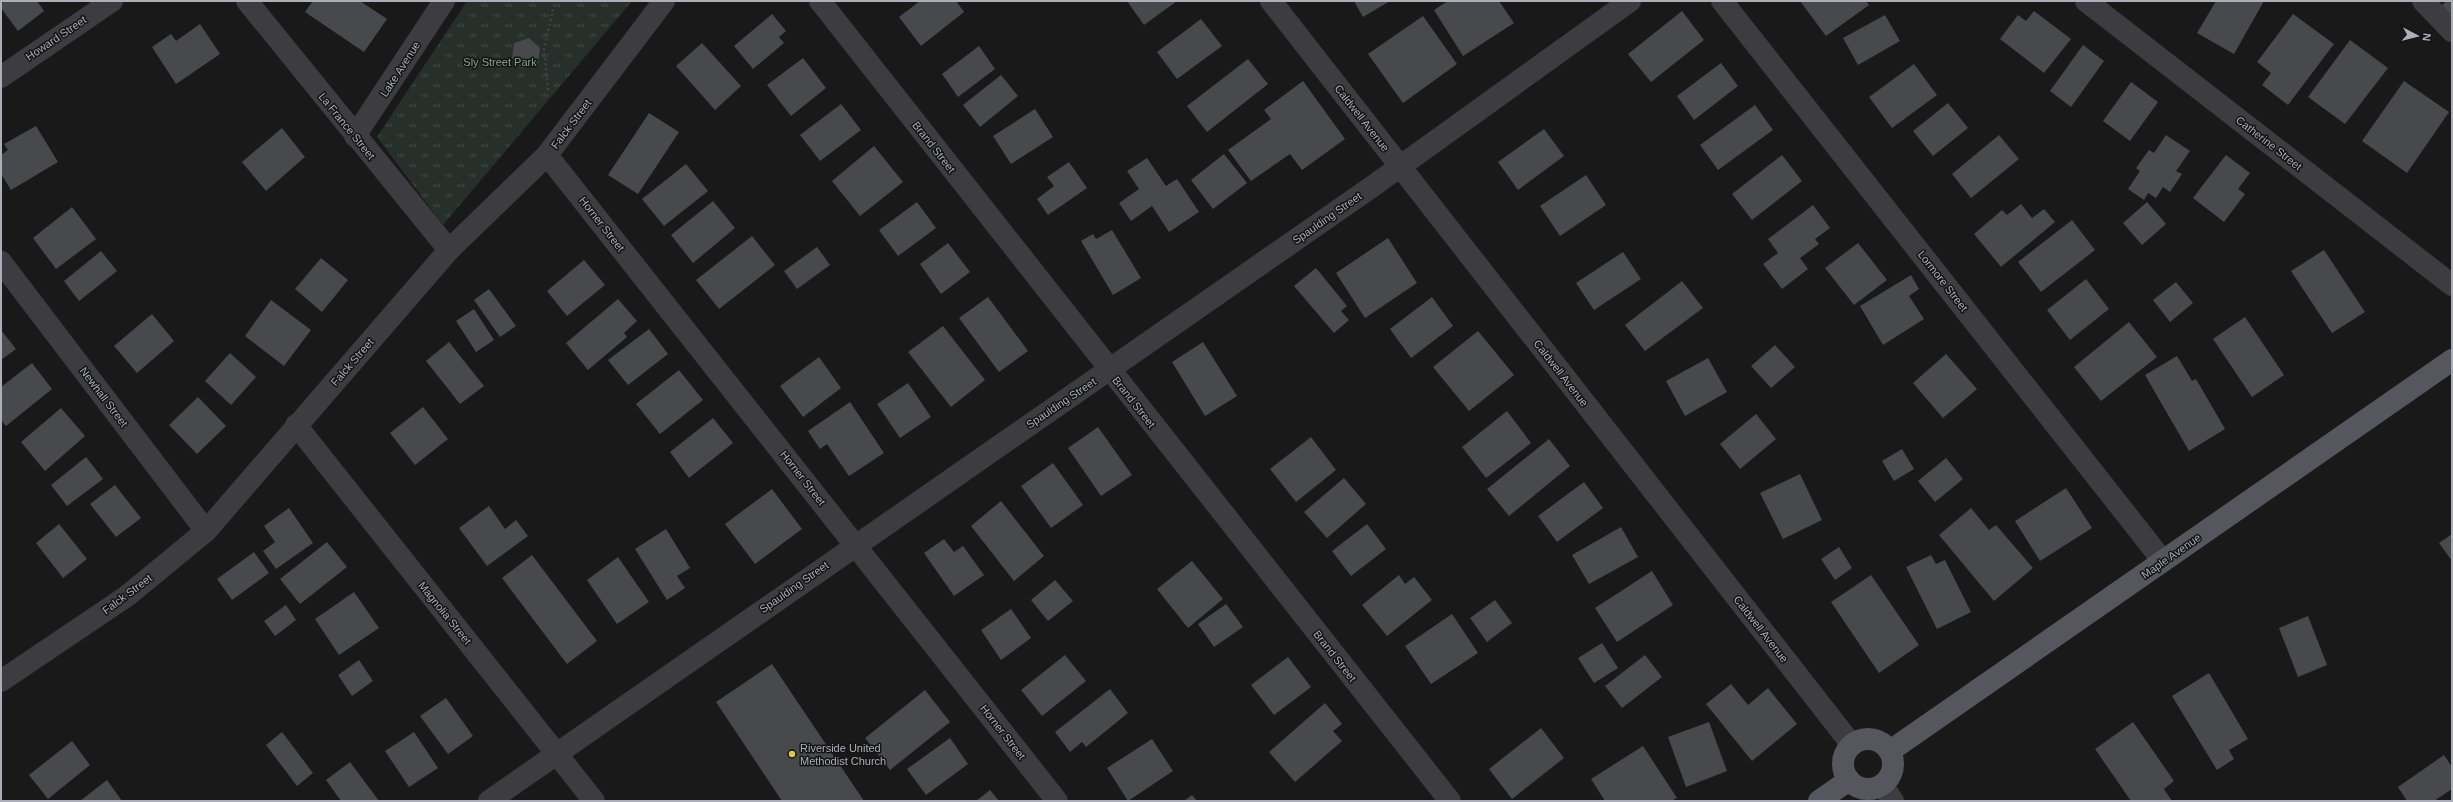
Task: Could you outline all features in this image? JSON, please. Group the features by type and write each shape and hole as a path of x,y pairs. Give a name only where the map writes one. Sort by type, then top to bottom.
{"main road":[{"name":"Maple Avenue","path":"1890,751 2452,360"},
{"path":"1873,739 1881,742 1890,751 1893,765 1887,793 1861,788 1849,780 1843,771 1843,764 1852,745 1860,740 1873,739"},
{"path":"1819,801 1849,780"}],"street":[{"name":"Howard Street","path":"4,69 112,1"},
{"name":"La France Street","path":"246,1 449,250"},
{"name":"Lake Avenue","path":"355,136 444,1"},
{"name":"Falck Street","path":"1,681 127,596 206,531 296,425 449,250 547,155 664,1"},
{"name":"Brand Street","path":"820,1 1109,370 1450,801"},
{"name":"Caldwell Avenue","path":"1271,1 1852,745"},
{"name":"Spaulding Street","path":"489,801 856,544 1400,167 1630,1"},
{"name":"Lormore Street","path":"1722,1 2163,561"},
{"name":"Catherine Street","path":"2086,1 2452,284"},
{"path":"2423,1 2452,31"},
{"name":"Horner Street","path":"547,155 856,544 1057,801"},
{"name":"Newhall Street","path":"1,262 206,531"},
{"name":"Magnolia Street","path":"296,425 594,801"}],"path":[{"path":"548,90 544,49 555,1"}],"green space":[{"name":"Sly Street Park","path":"467,1 632,1 443,225 377,137"}],"building":[{"path":"3,1 37,1 44,11 18,31 1,8"},
{"path":"313,1 360,1 387,19 364,52 305,12"},
{"path":"920,1 956,1 964,12 921,46 899,17"},
{"path":"1127,1 1177,1 1144,25"},
{"path":"1354,1 1390,1 1363,17"},
{"path":"1448,1 1499,1 1514,23 1463,56 1434,10"},
{"path":"1800,1 1866,1 1869,5 1826,36"},
{"path":"2216,1 2264,1 2234,54 2197,33"},
{"path":"2446,1 2452,1 2452,17 2440,8"},
{"path":"1682,11 1704,40 1651,82 1628,54"},
{"path":"2034,11 2071,39 2044,73 2000,39 2018,15 2026,21"},
{"path":"772,14 786,31 779,37 784,43 753,69 734,46"},
{"path":"2293,14 2334,44 2288,105 2262,85 2271,73 2257,62"},
{"path":"1885,15 1900,41 1858,65 1843,38"},
{"path":"1423,16 1457,64 1403,103 1368,54"},
{"path":"1201,19 1222,46 1177,79 1157,52"},
{"path":"200,24 220,54 176,84 152,47 171,34 176,41"},
{"path":"529,38 540,48 538,63 523,68 512,58 514,43"},
{"path":"2350,40 2388,68 2345,124 2308,97"},
{"path":"702,43 741,86 715,110 676,66"},
{"path":"2083,45 2104,61 2071,107 2050,91"},
{"path":"979,46 995,69 958,97 942,74"},
{"path":"803,58 826,88 791,116 767,85"},
{"path":"1248,59 1268,84 1207,132 1187,106"},
{"path":"1721,63 1738,86 1694,120 1677,96"},
{"path":"1914,64 1937,95 1892,128 1869,97"},
{"path":"1001,75 1018,96 980,127 963,105"},
{"path":"1303,81 1345,139 1302,170 1290,154 1251,181 1228,150 1271,119 1264,110"},
{"path":"2404,81 2449,112 2407,173 2362,141"},
{"path":"2131,82 2158,102 2130,141 2103,121"},
{"path":"1948,103 1968,128 1933,156 1913,131"},
{"path":"841,104 861,130 820,161 800,135"},
{"path":"1755,105 1773,130 1718,170 1700,145"},
{"path":"1035,109 1053,137 1011,164 993,136"},
{"path":"649,113 679,132 638,194 608,175"},
{"path":"36,126 58,162 11,190 1,174 1,155 8,150 4,144"},
{"path":"282,128 305,157 266,191 242,162"},
{"path":"1544,129 1564,156 1518,190 1498,162"},
{"path":"1999,135 2019,159 1971,198 1952,174"},
{"path":"2166,135 2190,151 2176,171 2182,174 2170,192 2163,187 2156,198 2148,193 2144,200 2128,189 2140,171 2136,168 2149,150 2154,153"},
{"path":"874,146 903,182 860,216 832,181"},
{"path":"1224,154 1247,183 1213,209 1191,180"},
{"path":"1782,155 1802,181 1752,220 1732,194"},
{"path":"2226,155 2250,173 2238,189 2245,194 2224,222 2193,198"},
{"path":"1147,158 1166,186 1177,179 1199,212 1169,232 1152,206 1131,221 1119,203 1139,189 1127,171"},
{"path":"1069,162 1087,188 1048,215 1037,199 1054,186 1047,177"},
{"path":"686,164 708,191 664,226 642,199"},
{"path":"1586,175 1606,205 1560,236 1540,206"},
{"path":"713,201 735,228 693,263 671,235"},
{"path":"917,202 936,228 898,256 879,230"},
{"path":"2147,202 2166,224 2142,245 2123,223"},
{"path":"2021,204 2032,218 2044,209 2055,222 2001,267 1974,234 2002,210 2007,215"},
{"path":"1813,205 1830,228 1815,239 1819,244 1800,258 1808,269 1782,289 1763,264 1778,253 1768,239"},
{"path":"72,207 96,239 56,269 33,238"},
{"path":"2072,220 2095,250 2041,292 2018,262"},
{"path":"1112,230 1141,278 1113,295 1081,241 1093,234 1096,239"},
{"path":"752,236 775,265 719,309 696,280"},
{"path":"1388,238 1417,283 1365,318 1336,273"},
{"path":"948,243 970,272 941,294 920,264"},
{"path":"1858,243 1887,280 1854,305 1825,268"},
{"path":"817,247 830,265 797,289 784,271"},
{"path":"2324,250 2365,312 2332,333 2291,271"},
{"path":"101,251 117,271 79,301 64,281"},
{"path":"1623,252 1641,279 1594,310 1576,283"},
{"path":"321,258 348,280 322,312 295,289"},
{"path":"584,260 605,285 567,316 547,291"},
{"path":"1316,268 1347,306 1341,311 1349,320 1334,333 1294,286"},
{"path":"1911,275 1919,289 1909,296 1924,319 1883,345 1860,306"},
{"path":"2086,279 2109,309 2070,340 2047,310"},
{"path":"1682,281 1703,308 1645,351 1625,325"},
{"path":"2176,282 2193,303 2170,322 2153,300"},
{"path":"489,289 516,326 500,337 474,300"},
{"path":"988,297 1028,351 999,372 959,318"},
{"path":"1432,297 1453,326 1411,358 1390,329"},
{"path":"618,299 637,321 624,333 627,337 588,370 566,343"},
{"path":"271,300 311,330 284,366 245,336"},
{"path":"474,309 494,340 476,352 456,321"},
{"path":"152,314 174,341 137,373 114,346"},
{"path":"2245,317 2284,375 2252,397 2213,339"},
{"path":"2129,322 2157,357 2101,401 2074,367"},
{"path":"943,326 985,380 951,407 908,352"},
{"path":"649,329 668,354 628,385 608,360"},
{"path":"1,330 16,349 1,360"},
{"path":"1478,331 1514,375 1469,411 1433,367"},
{"path":"449,342 484,386 460,404 426,361"},
{"path":"1203,342 1237,396 1205,416 1172,362"},
{"path":"1775,345 1795,367 1771,388 1751,366"},
{"path":"230,353 256,377 231,405 205,381"},
{"path":"1946,354 1977,389 1943,418 1913,383"},
{"path":"2177,356 2192,381 2196,379 2225,429 2189,451 2145,375"},
{"path":"819,357 841,388 803,417 780,386"},
{"path":"1708,358 1727,392 1685,416 1666,381"},
{"path":"32,363 52,389 6,426 1,420 1,387"},
{"path":"679,370 703,400 660,434 636,404"},
{"path":"908,383 931,417 900,438 877,404"},
{"path":"198,397 226,426 197,454 169,425"},
{"path":"850,402 884,453 849,476 827,444 820,449 808,431"},
{"path":"423,407 448,439 415,465 390,433"},
{"path":"61,408 85,436 45,471 21,442"},
{"path":"1507,411 1531,443 1486,478 1462,447"},
{"path":"1756,414 1776,439 1740,469 1720,444"},
{"path":"713,418 733,443 689,478 670,452"},
{"path":"1098,427 1132,475 1101,496 1068,448"},
{"path":"1311,437 1336,470 1296,502 1270,469"},
{"path":"1549,439 1570,466 1509,516 1487,489"},
{"path":"1902,449 1914,469 1894,481 1882,461"},
{"path":"86,457 103,479 67,506 51,485"},
{"path":"1946,458 1963,479 1935,502 1918,481"},
{"path":"1053,463 1083,505 1051,528 1021,486"},
{"path":"1800,474 1822,520 1783,539 1760,493"},
{"path":"1344,478 1366,504 1327,538 1304,512"},
{"path":"1584,482 1603,508 1557,542 1538,516"},
{"path":"115,485 141,518 116,537 90,504"},
{"path":"2066,488 2092,528 2040,561 2015,521"},
{"path":"772,489 802,529 755,564 725,524"},
{"path":"1001,501 1044,556 1014,581 971,526"},
{"path":"489,506 505,529 516,520 528,536 487,566 459,528"},
{"path":"289,508 313,543 276,569 263,551 275,542 264,526"},
{"path":"1971,508 1989,530 1996,525 2033,568 1994,601 1939,535"},
{"path":"59,524 87,559 63,578 36,543"},
{"path":"1367,524 1386,549 1351,576 1332,551"},
{"path":"1621,527 1638,557 1589,584 1572,555"},
{"path":"666,529 690,568 677,576 685,588 667,600 635,549"},
{"path":"2452,534 2452,561 2439,543"},
{"path":"944,539 954,552 963,546 984,575 954,596 924,553"},
{"path":"327,542 347,567 300,604 280,579"},
{"path":"1839,547 1852,568 1835,580 1821,559"},
{"path":"254,552 269,573 232,600 217,579"},
{"path":"532,555 597,641 567,664 502,578"},
{"path":"1931,555 1936,564 1945,560 1971,612 1937,629 1906,567"},
{"path":"618,557 649,602 617,624 587,580"},
{"path":"1192,561 1223,599 1188,628 1157,589"},
{"path":"1652,571 1673,605 1617,642 1595,608"},
{"path":"1399,575 1405,584 1414,577 1432,600 1387,636 1362,605"},
{"path":"1871,575 1919,645 1879,673 1831,602"},
{"path":"1055,580 1073,601 1048,621 1031,600"},
{"path":"354,592 379,628 339,655 315,619"},
{"path":"1495,600 1512,623 1487,642 1470,618"},
{"path":"1226,604 1243,627 1214,647 1198,624"},
{"path":"286,605 296,620 275,636 264,621"},
{"path":"1011,609 1031,638 1001,660 981,630"},
{"path":"1452,614 1478,653 1431,684 1405,646"},
{"path":"2308,616 2327,665 2298,677 2279,628"},
{"path":"1602,643 1618,668 1594,683 1578,658"},
{"path":"1065,655 1086,681 1042,716 1021,690"},
{"path":"1645,655 1662,677 1622,708 1605,686"},
{"path":"1288,657 1311,687 1274,715 1251,685"},
{"path":"359,660 373,681 352,696 338,675"},
{"path":"772,664 864,801 782,801 716,702"},
{"path":"2209,673 2248,739 2229,750 2234,759 2217,770 2172,696"},
{"path":"1731,684 1748,705 1768,688 1797,724 1752,761 1706,704"},
{"path":"1110,689 1128,713 1086,747 1082,742 1070,752 1055,732"},
{"path":"925,690 950,722 890,770 865,738"},
{"path":"446,698 473,736 448,754 420,716"},
{"path":"1325,703 1342,724 1333,731 1342,741 1295,782 1269,752"},
{"path":"1709,722 1727,771 1686,787 1668,737"},
{"path":"2133,722 2174,781 2164,789 2172,801 2131,801 2095,749"},
{"path":"1541,728 1564,758 1512,799 1489,769"},
{"path":"282,732 313,773 297,786 266,745"},
{"path":"414,732 438,768 409,787 385,751"},
{"path":"950,738 968,764 926,795 907,769"},
{"path":"1152,739 1173,771 1128,801 1107,768"},
{"path":"72,741 90,765 48,799 29,775"},
{"path":"1643,746 1677,798 1671,801 1605,801 1591,779"},
{"path":"2444,755 2452,767 2452,789 2434,801 2407,801 2398,787"},
{"path":"350,762 379,801 341,801 326,780"},
{"path":"107,780 122,801 80,801"},
{"path":"990,790 999,801 976,801"},
{"path":"1192,795 1197,801 1184,801"}],"place":[{"name":"Riverside United Methodist Church","path":"792,754"}]}
